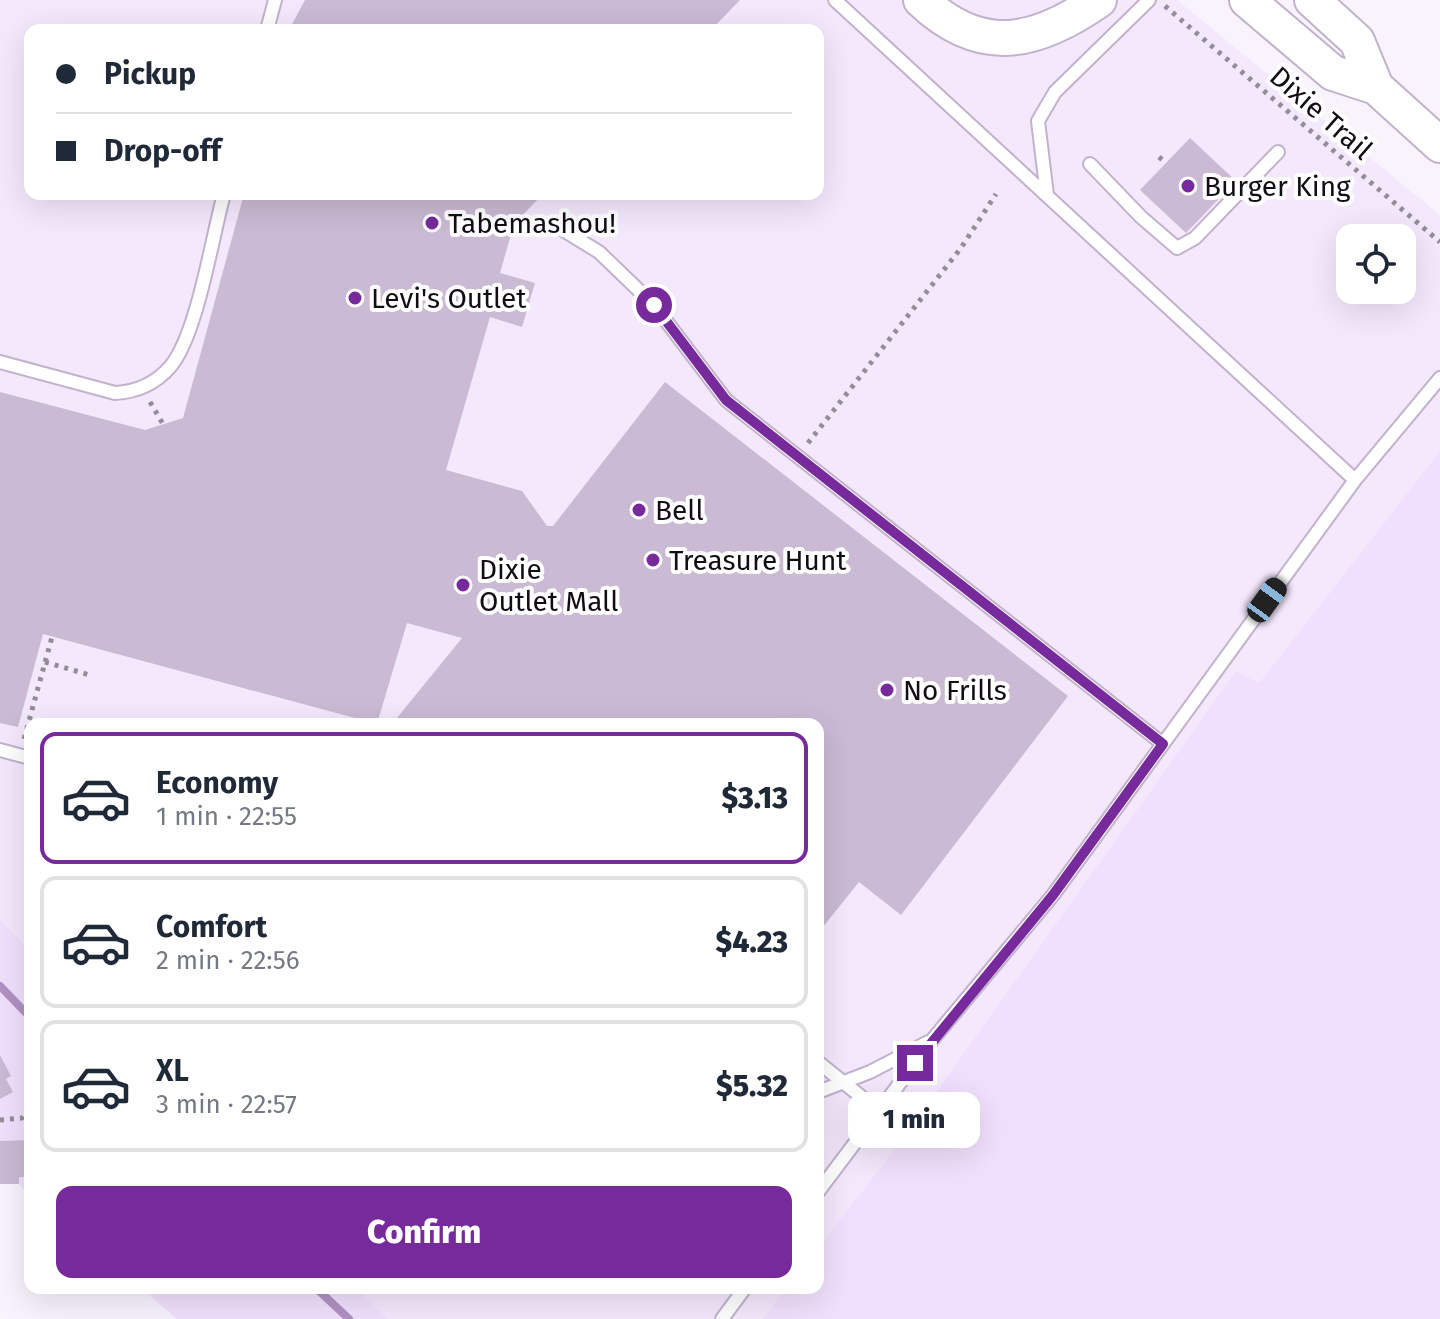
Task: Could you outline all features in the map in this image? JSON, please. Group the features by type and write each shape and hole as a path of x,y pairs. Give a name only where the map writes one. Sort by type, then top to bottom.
{"main road":[{"path":"921,0 945,23 981,37 1011,39 1048,32 1099,0"},
{"path":"1247,0 1333,73 1376,87 1440,145"},
{"path":"1312,0 1357,41 1376,87"}],"lane":[{"path":"269,24 275,0"},
{"path":"835,0 1355,480"},
{"path":"1047,195 1038,121 1055,92 1149,0"},
{"path":"1090,164 1141,217 1177,248 1195,238 1278,152"},
{"path":"0,362 115,393 131,392 151,383 170,367 185,342 222,200"},
{"path":"563,230 610,262 654,305 726,400 1163,744"},
{"path":"824,1184 933,1039 1053,895 1355,480 1440,378"},
{"path":"0,750 24,757"},
{"path":"824,1090 933,1039"},
{"path":"824,1067 879,1111"},
{"path":"722,1319 741,1294"}],"path":[{"name":"Dixie Trail","path":"1175,14 1440,242"},
{"path":"1159,157 1166,163"},
{"path":"801,460 809,441 961,248 996,194"},
{"path":"33,718 52,637"},
{"path":"45,662 93,676"},
{"path":"0,1120 24,1116"}],"shaded area":[{"name":"Dixie Outlet Mall","path":"0,0 1177,0 1440,215 1440,451 824,1240 824,718 24,718 24,956 0,925"},
{"path":"1440,451 1440,1319 762,1319 782,1294 824,1294 824,1240 905,1136 1236,671 1259,683"},
{"path":"0,920 24,945 24,1190 0,1155"},
{"path":"148,1294 363,1294 387,1319 177,1319"},
{"path":"355,1294 782,1294 762,1319 380,1319"}],"building":[{"path":"305,0 740,0 717,24 292,24"},
{"name":"Burger King","path":"1190,138 1236,181 1186,233 1140,190"},
{"name":"Dixie Outlet Mall","path":"242,200 537,200 514,224 500,273 535,283 522,327 490,317 446,470 522,491 547,526 553,526 665,382 1068,696 901,915 859,882 824,926 824,718 397,718 462,638 407,623 379,718 355,718 43,634 18,727 0,723 0,392 145,430 183,418"},
{"path":"0,1055 11,1076 6,1079 13,1092 0,1099"},
{"path":"24,1140 24,1177 19,1177 19,1184 0,1184 0,1141"}],"waterway":[{"path":"0,986 24,1011"},
{"path":"322,1294 349,1319"}],"place":[{"name":"Burger King","path":"1188,186"},
{"name":"Tabemashou!","path":"432,223"},
{"name":"Levi's Outlet","path":"355,298"},
{"name":"Bell","path":"639,510"},
{"name":"Treasure Hunt","path":"653,560"},
{"name":"Dixie Outlet Mall","path":"463,585"},
{"name":"No Frills","path":"887,690"}],"route":[{"path":"654,305 726,400 1163,744 1053,895 915,1063"}]}
